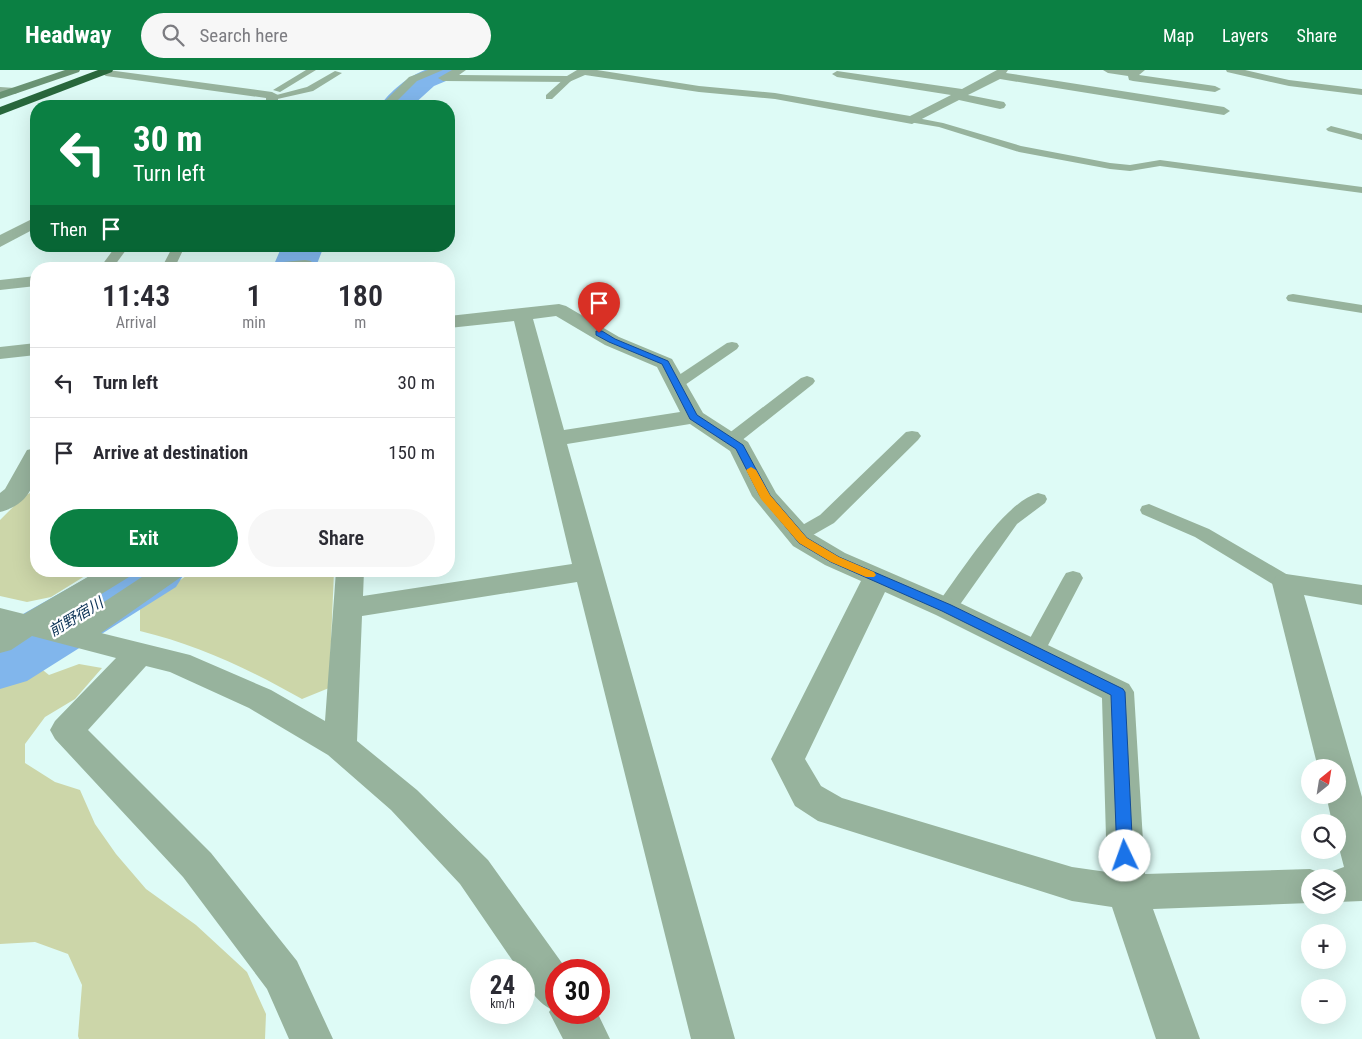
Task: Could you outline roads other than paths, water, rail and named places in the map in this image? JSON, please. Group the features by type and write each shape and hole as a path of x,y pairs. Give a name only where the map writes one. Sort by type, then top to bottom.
{"highway":[{"path":"0,97 82,70"}],"main road":[{"path":"0,97 75,70"},
{"path":"32,100 110,71"},
{"path":"0,112 30,101"}],"street":[{"path":"128,76 157,70"},
{"path":"392,100 413,80 461,70"},
{"path":"497,70 544,70"},
{"path":"1030,70 1069,75"},
{"path":"1108,70 1137,72 1133,78 1215,89"},
{"path":"1231,70 1252,76 1297,84 1362,92"},
{"path":"110,71 128,76 269,98"},
{"path":"440,74 569,80 584,71 699,89 775,96 912,120 1000,72 1224,112"},
{"path":"429,87 440,74"},
{"path":"837,74 1001,99 964,93"},
{"path":"1297,84 1291,95 1309,98"},
{"path":"0,90 15,91"},
{"path":"0,242 30,225"},
{"path":"0,285 30,282"},
{"path":"455,321 559,310 612,341 665,362 694,417 740,447 765,496 803,540 835,559 946,608 1118,692 1127,892 1178,1039"},
{"path":"522,313 588,571 713,1039"},
{"path":"0,353 30,350"},
{"path":"554,439 694,417"},
{"path":"0,504 15,494 10,482 30,461"},
{"path":"348,608 588,571"},
{"path":"0,642 15,621 107,577"},
{"path":"74,636 162,577"},
{"path":"340,746 350,577"},
{"path":"877,578 788,759 808,796 831,810 1072,884 1127,892 1301,886"},
{"path":"1334,759 1286,583 1362,595"},
{"path":"15,621 179,663 260,699 340,746 404,800 474,872 545,973"},
{"path":"139,653 67,730 197,865 282,975 311,1039"},
{"path":"1346,804 1362,866"},
{"path":"1346,885 1362,884"},
{"path":"578,1024 588,1039"}],"lane":[{"path":"269,98 277,90 312,70"},
{"path":"269,98 310,89 338,73"},
{"path":"549,98 569,80"},
{"path":"912,120 940,125 1019,149 1110,166 1130,168 1160,163 1362,190"},
{"path":"1331,129 1362,137"},
{"path":"110,262 118,252"},
{"path":"1294,298 1362,309"},
{"path":"676,384 732,346"},
{"path":"730,441 807,381"},
{"path":"800,536 827,519 912,436"},
{"path":"946,608 1010,520 1038,499"},
{"path":"1149,510 1202,533 1286,583"},
{"path":"1034,651 1073,578"}],"waterway":[{"name":"前野宿川","path":"402,100 424,80 449,70"},
{"name":"前野宿川","path":"296,262 300,252"},
{"name":"前野宿川","path":"0,662 142,577"}]}
